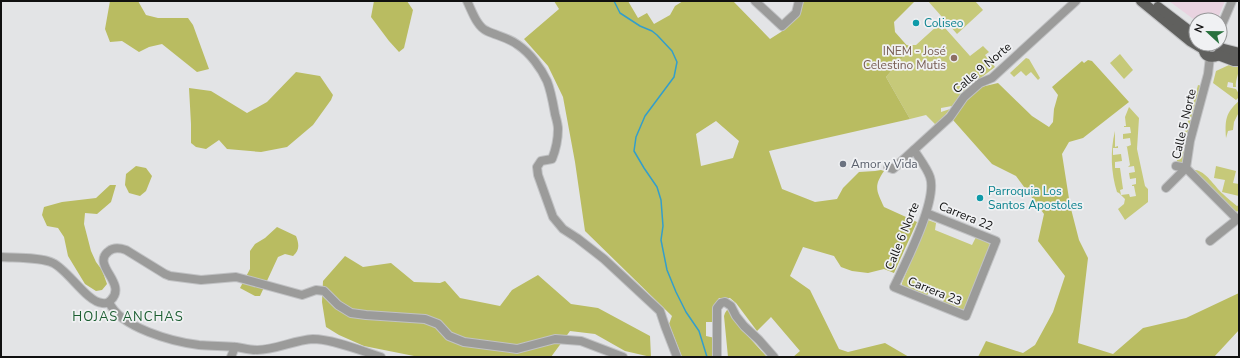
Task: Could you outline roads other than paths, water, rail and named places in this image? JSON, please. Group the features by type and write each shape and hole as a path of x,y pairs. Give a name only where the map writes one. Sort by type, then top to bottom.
{"main road":[{"path":"1141,1 1188,39"},
{"path":"1151,1 1188,30"},
{"path":"1217,52 1234,61 1239,61"},
{"path":"1228,52 1239,53"}],"street":[{"path":"467,1 474,16 486,31 519,45 527,53 547,81 553,100 558,128 556,150 552,159 539,163 537,167 553,217 563,229 604,259 660,311 664,326 677,357"},
{"path":"755,1 782,26 796,14 799,1"},
{"name":"Calle 9 Norte","path":"888,167 893,169 950,117 964,97 980,83 992,78 1076,1"},
{"path":"1227,12 1232,1"},
{"name":"Calle 5 Norte","path":"1166,188 1186,168 1190,141 1213,52"},
{"name":"Calle 6 Norte","path":"894,287 926,214 931,188 930,177 914,150"},
{"path":"1176,166 1186,168 1238,218 1210,241"},
{"name":"Carrera 22","path":"926,214 996,241 966,316"},
{"path":"1,257 44,260 54,263 93,299 104,304 109,302 116,295 116,289 103,263 104,257 107,252 119,248 126,250 170,276 200,280 236,277 302,295 316,290 324,291 338,305 351,313 425,319 438,324 449,336 464,342 517,349 555,339 581,341 623,357"},
{"name":"Carrera 23","path":"894,287 966,316"},
{"path":"109,302 110,306 122,319 150,333 170,340 200,345 257,350 313,339 330,341 381,357"},
{"path":"717,357 717,308 721,303 725,302 731,306 736,316 744,326 774,357"},
{"path":"231,357 235,347"}],"waterway":[{"path":"614,1 620,13 657,35 672,51 677,62 674,77 645,116 636,137 634,151 657,187 661,200 663,226 661,240 667,270 686,312 699,331 707,357"}],"place":[{"name":"Coliseo","path":"916,23"},
{"name":"INEM - José Celestino Mutis","path":"954,58"},
{"name":"Amor y Vida","path":"843,164"},
{"name":"Parroquia Los Santos Apostoles","path":"980,198"}],"district":[{"name":"HOJAS ANCHAS","path":"128,316"}]}
